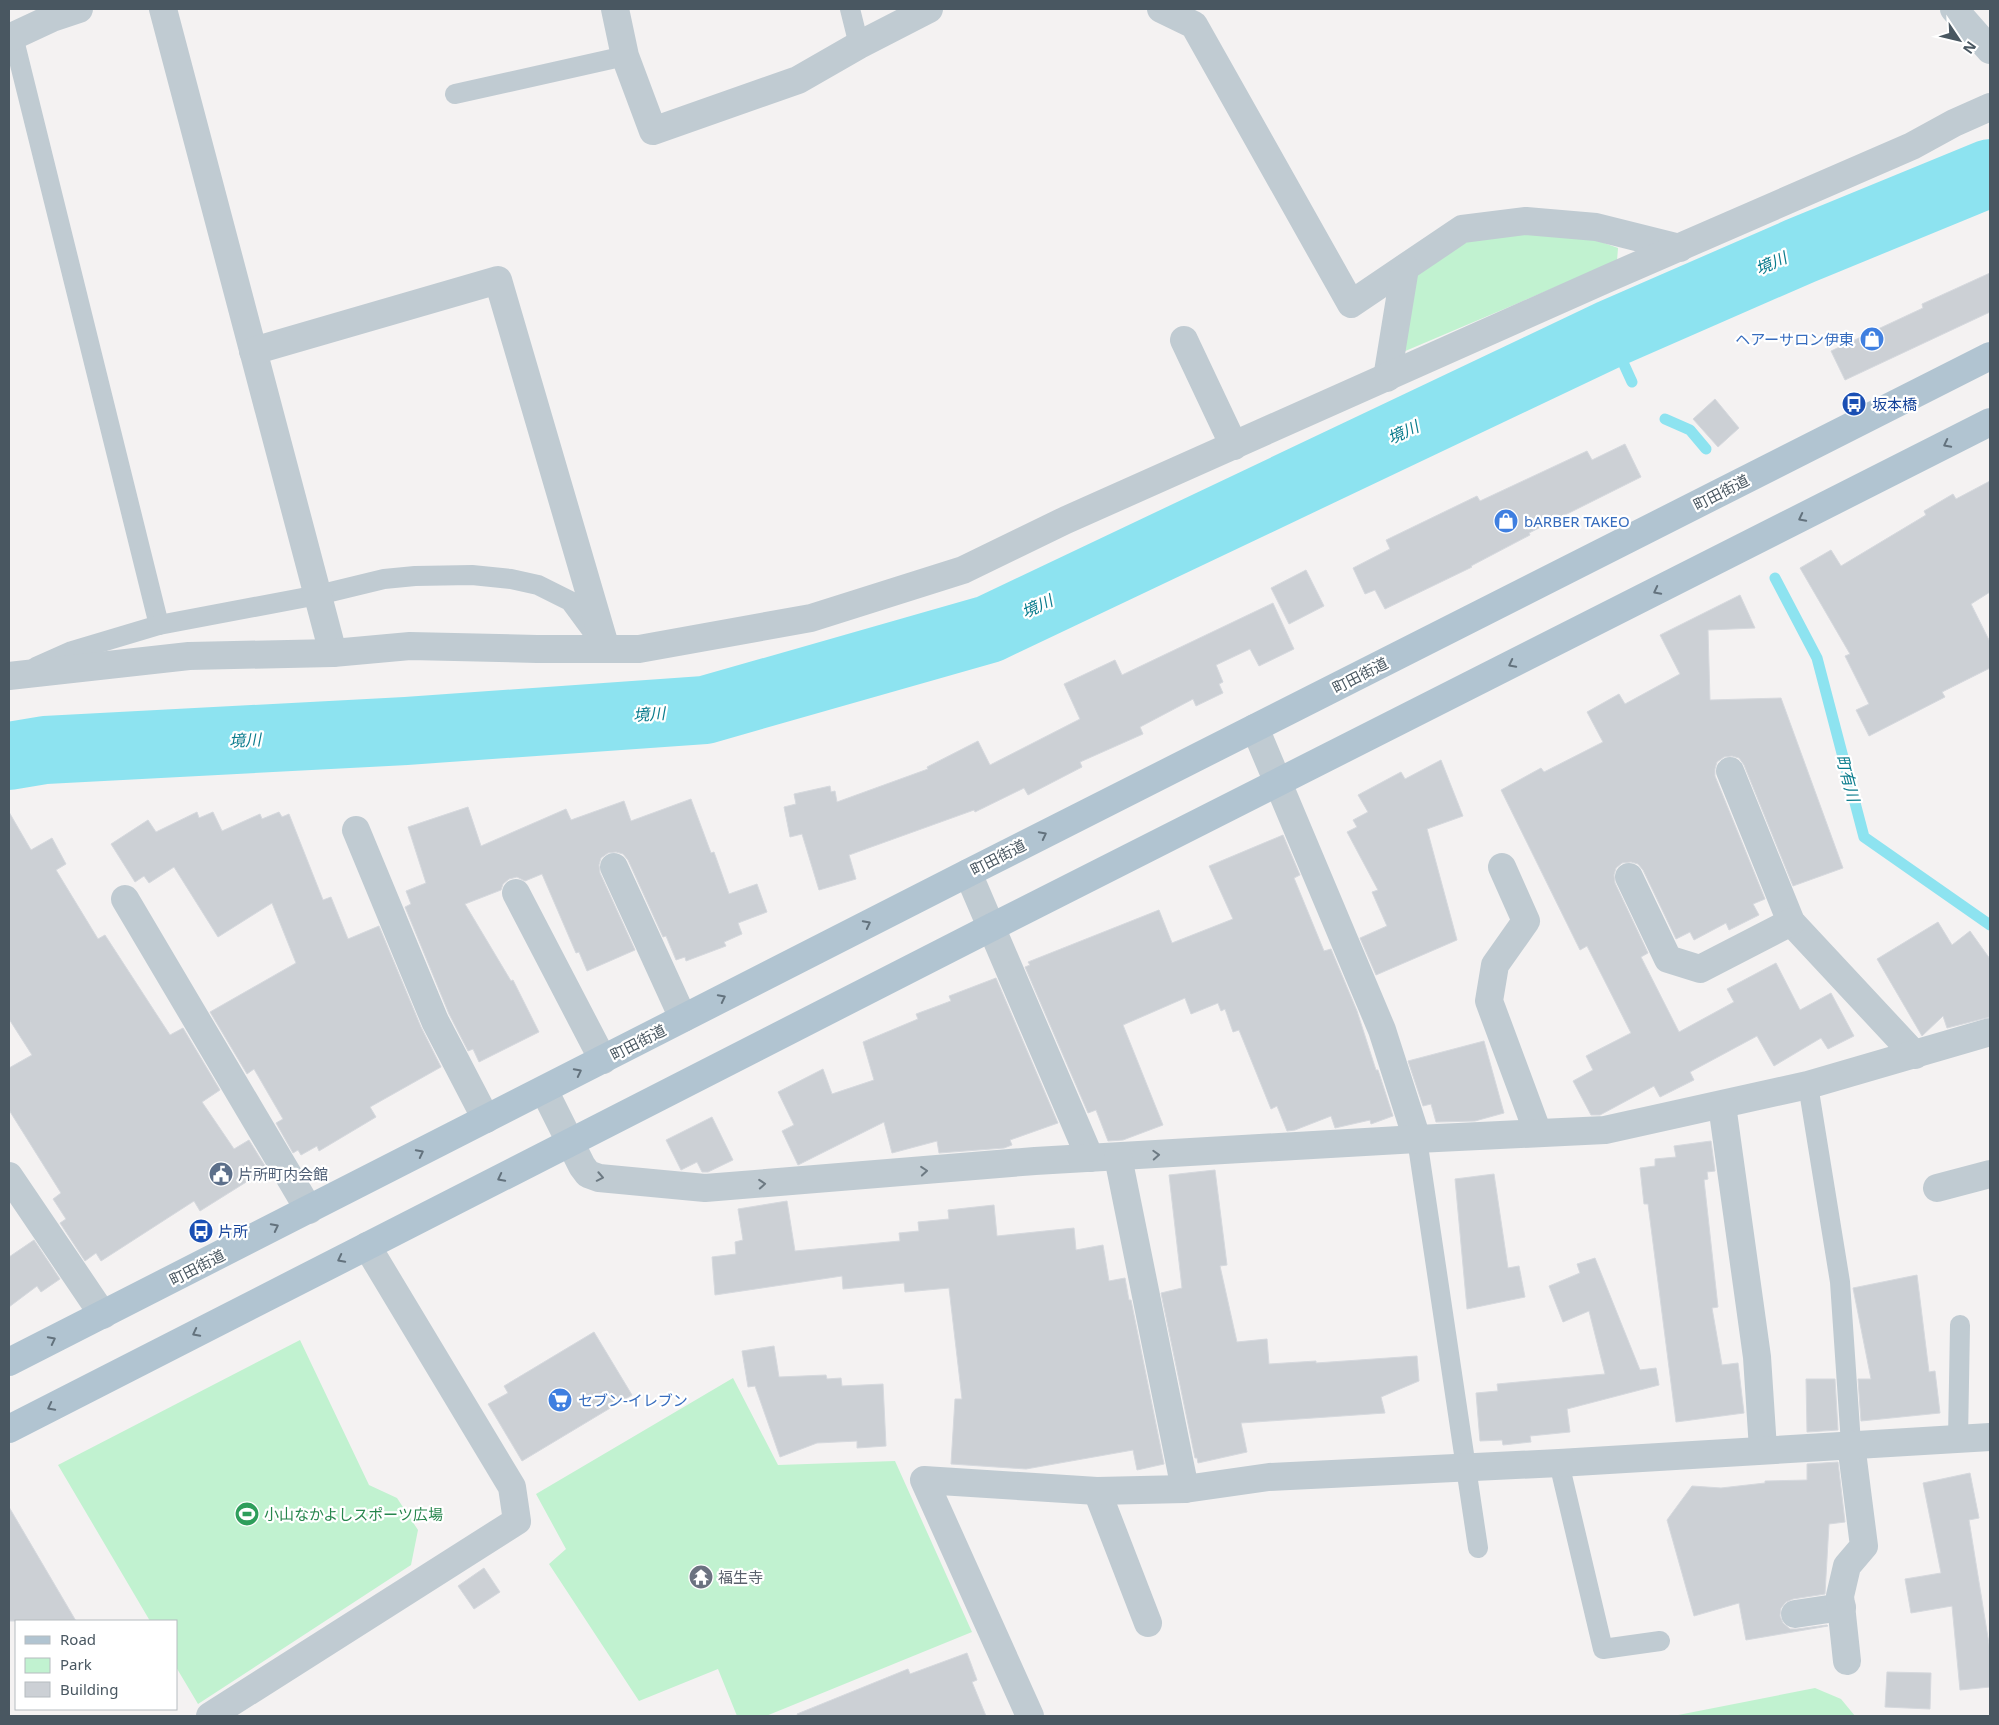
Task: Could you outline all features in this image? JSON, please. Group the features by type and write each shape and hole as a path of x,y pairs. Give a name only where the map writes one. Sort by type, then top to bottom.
{"main road":[{"name":"町田街道","path":"9,1362 968,872 1990,356"},
{"path":"9,1429 992,927 1990,422"}],"street":[{"path":"11,37 50,13 79,9"},
{"path":"163,9 333,653"},
{"path":"615,9 625,56 653,131 798,80 859,45 929,9"},
{"path":"1161,9 1194,25 1351,304 1462,229 1526,221 1596,227 1680,248"},
{"path":"1954,9 1990,50"},
{"path":"16,675 189,656 333,653 410,646 639,649 811,618 963,570 1066,520 1611,277 1912,146 1954,123 1990,107"},
{"path":"1387,378 1405,268"},
{"path":"253,351 498,280 606,649"},
{"path":"1184,340 1234,446"},
{"path":"1255,728 1382,1030 1418,1139"},
{"path":"1730,771 1790,922 1915,1055"},
{"path":"356,830 435,1022 486,1119"},
{"path":"614,867 683,1018"},
{"path":"1502,867 1526,921 1495,964 1489,1001 1538,1133"},
{"path":"968,872 1090,1158"},
{"path":"1629,876 1668,959 1700,968 1790,922"},
{"path":"516,894 603,1060"},
{"path":"125,899 309,1210"},
{"path":"544,1090 586,1172 599,1178 705,1188 1036,1161 1605,1130 1722,1106 1808,1085 1990,1032"},
{"path":"1722,1106 1757,1357 1763,1449"},
{"path":"1118,1157 1186,1489"},
{"path":"1938,1188 1990,1174"},
{"path":"9,1176 103,1314"},
{"path":"210,1716 517,1521 512,1487 367,1246"},
{"path":"1030,1716 924,1480 1097,1491 1186,1489 1269,1477 1559,1463 1763,1449 1990,1437"},
{"path":"1847,1661 1840,1596 1847,1566 1864,1546 1851,1444"},
{"path":"1097,1491 1148,1623"},
{"path":"1795,1614 1842,1607"}],"lane":[{"path":"850,9 859,45"},
{"path":"11,37 159,625"},
{"path":"455,94 625,56"},
{"path":"16,675 72,651 159,625 318,595 384,579 414,576 472,575 511,579 538,585 570,601 606,649"},
{"path":"1808,1085 1840,1282 1851,1444"},
{"path":"1418,1139 1478,1548"},
{"path":"1958,1440 1960,1325"},
{"path":"1559,1463 1603,1650 1660,1640"}],"green space":[{"path":"1520,232 1593,239 1618,248 1617,261 1403,352 1415,275 1467,238"},
{"name":"小山なかよしスポーツ広場","path":"300,1340 369,1485 397,1498 418,1530 411,1565 198,1704 178,1670 178,1620 149,1620 58,1465"},
{"name":"福生寺","path":"733,1378 778,1465 895,1461 972,1632 766,1716 737,1716 718,1669 639,1701 549,1564 566,1549 536,1494"},
{"path":"1815,1688 1841,1699 1855,1716 1673,1716"}],"building":[{"path":"1990,273 1990,312 1845,380 1831,351 1923,308 1922,304"},
{"path":"1715,399 1739,428 1718,447 1693,419"},
{"path":"1625,444 1641,477 1529,533 1530,535 1472,567 1385,609 1375,590 1365,594 1353,568 1390,549 1386,540 1477,496 1480,501 1587,451 1592,460"},
{"path":"1990,481 1990,592 1971,604 1990,642 1990,668 1942,692 1945,697 1869,736 1856,710 1869,704 1845,656 1850,654 1800,568 1831,550 1841,566 1926,515 1924,511 1953,494 1956,499"},
{"path":"1306,570 1324,606 1289,624 1271,588"},
{"path":"1740,595 1755,628 1708,630 1710,700 1781,698 1843,868 1793,886 1744,765 1739,758 1732,756 1724,757 1717,762 1715,776 1765,899 1753,904 1759,915 1729,930 1726,923 1694,940 1690,932 1676,939 1643,870 1638,864 1631,862 1622,863 1616,868 1614,875 1615,883 1648,953 1641,957 1679,1032 1734,1002 1727,989 1776,963 1800,1010 1831,993 1854,1036 1828,1049 1821,1038 1774,1066 1757,1036 1690,1072 1694,1080 1660,1097 1654,1086 1600,1115 1591,1115 1573,1081 1593,1070 1586,1056 1631,1033 1587,946 1580,950 1501,790 1541,768 1544,772 1603,742 1587,712 1619,694 1625,704 1680,674 1660,635"},
{"path":"1273,603 1294,649 1259,666 1250,649 1216,665 1223,682 1219,684 1223,693 1196,706 1193,699 1140,727 1143,734 1080,762 1082,767 1028,795 1024,788 975,812 974,810 849,855 856,879 819,890 802,834 790,837 784,807 796,804 794,794 830,786 831,792 835,791 837,802 928,769 927,767 978,741 990,765 1080,719 1064,684 1115,660 1122,675"},
{"path":"1441,760 1463,816 1427,829 1457,940 1376,975 1360,938 1387,926 1372,892 1378,890 1347,832 1357,827 1353,820 1368,812 1358,795 1401,772 1405,779"},
{"path":"691,799 711,853 714,852 729,894 757,884 767,912 738,923 742,934 724,942 726,946 686,961 685,957 676,960 666,936 663,937 628,860 623,854 616,852 608,853 601,858 599,865 600,873 635,950 587,971 579,952 576,953 542,874 525,881 517,877 509,879 503,884 501,890 465,904 511,981 513,980 539,1032 479,1062 473,1049 468,1051 449,1014 405,907 411,904 406,891 426,883 408,827 468,807 481,846 566,809 571,820 624,801 631,821"},
{"path":"9,812 31,850 52,838 66,864 56,870 98,939 105,935 170,1035 183,1028 220,1090 202,1102 234,1149 249,1140 267,1169 200,1211 194,1201 101,1261 96,1253 85,1261 60,1223 66,1219 53,1199 61,1193 9,1110 9,1068 32,1055 9,1019"},
{"path":"197,812 199,818 213,812 222,831 260,814 262,819 279,812 282,817 289,814 323,900 331,897 348,939 379,926 421,1027 441,1067 370,1107 376,1117 319,1151 317,1146 301,1155 298,1150 293,1153 276,1123 283,1119 254,1069 247,1074 210,1012 296,963 272,903 218,937 174,867 149,883 144,876 135,882 111,844 148,820 156,832"},
{"path":"1283,835 1300,875 1294,878 1324,951 1331,949 1357,1011 1393,1116 1371,1124 1370,1120 1335,1128 1331,1116 1295,1130 1287,1131 1277,1106 1271,1109 1239,1030 1233,1032 1225,1009 1221,1011 1218,1003 1191,1014 1185,998 1123,1025 1163,1125 1123,1140 1108,1141 1096,1110 1088,1113 1025,967 1030,965 1028,962 1159,910 1172,943 1233,919 1209,866"},
{"path":"1938,922 1952,945 1970,931 1990,959 1990,1017 1947,1028 1943,1016 1922,1036 1877,959"},
{"path":"996,978 1058,1123 1010,1140 1012,1145 1004,1148 939,1153 937,1141 892,1153 884,1122 798,1165 782,1131 794,1125 778,1092 823,1069 832,1094 874,1080 863,1042 918,1019 916,1014 951,1001 949,996"},
{"path":"1484,1041 1504,1113 1475,1121 1436,1122 1431,1104 1423,1106 1408,1061"},
{"path":"712,1117 733,1160 708,1172 702,1172 697,1162 681,1170 666,1140"},
{"path":"1711,1141 1715,1171 1707,1172 1708,1179 1704,1180 1718,1307 1712,1308 1722,1365 1738,1363 1744,1413 1676,1422 1648,1204 1644,1204 1640,1168 1655,1166 1655,1159 1676,1157 1674,1146"},
{"path":"1215,1170 1227,1265 1220,1266 1237,1342 1267,1339 1269,1364 1316,1361 1316,1363 1417,1356 1419,1381 1381,1397 1385,1413 1241,1423 1247,1452 1198,1463 1197,1458 1195,1458 1161,1293 1182,1288 1169,1175"},
{"path":"1494,1174 1508,1268 1519,1266 1525,1297 1467,1309 1455,1179"},
{"path":"787,1201 795,1251 900,1241 899,1233 919,1231 918,1222 949,1219 948,1210 994,1205 997,1236 1074,1228 1076,1250 1103,1245 1109,1281 1125,1278 1164,1464 1137,1470 1133,1450 1026,1469 951,1464 955,1399 962,1399 949,1288 905,1292 904,1283 843,1289 842,1276 715,1295 712,1257 736,1254 735,1242 743,1240 738,1209"},
{"path":"34,1240 60,1279 41,1292 37,1286 9,1307 9,1257"},
{"path":"1595,1258 1640,1370 1656,1368 1659,1385 1567,1409 1570,1432 1530,1436 1531,1442 1503,1445 1502,1440 1480,1441 1476,1393 1498,1391 1497,1384 1605,1374 1589,1311 1563,1322 1549,1286 1580,1273 1577,1264"},
{"path":"1917,1275 1929,1372 1935,1371 1940,1413 1861,1421 1858,1379 1871,1379 1853,1288"},
{"name":"セブン-イレブン","path":"594,1332 632,1395 522,1461 488,1404 508,1393 504,1386"},
{"path":"774,1346 779,1377 826,1375 827,1379 841,1378 842,1386 883,1384 886,1446 857,1448 857,1441 817,1443 780,1457 755,1386 748,1387 742,1351"},
{"path":"1806,1379 1835,1379 1838,1430 1807,1432"},
{"path":"1838,1462 1845,1522 1829,1524 1825,1594 1793,1599 1786,1602 1781,1608 1780,1616 1783,1623 1790,1629 1828,1626 1746,1640 1739,1603 1694,1616 1667,1520 1692,1486 1721,1488 1765,1483 1765,1481 1807,1480 1807,1464"},
{"path":"1970,1473 1979,1518 1969,1520 1990,1650 1990,1687 1960,1690 1952,1606 1911,1613 1905,1579 1941,1573 1923,1483"},
{"path":"9,1507 75,1620 9,1621"},
{"path":"484,1568 500,1592 474,1609 458,1586"},
{"path":"967,1653 977,1680 972,1682 986,1716 798,1716 797,1714 908,1669 910,1674"},
{"path":"1887,1672 1931,1673 1930,1709 1885,1707"}],"waterway":[{"name":"境川","path":"9,756 45,750 406,731 705,710 989,629 1610,334 1800,251 1990,173"},
{"name":"町有川","path":"1610,334 1632,382"},
{"name":"町有川","path":"1665,419 1690,430 1706,449"},
{"name":"町有川","path":"1775,578 1817,658 1864,837 1990,925"}],"place":[{"name":"ヘアーサロン伊東","path":"1872,339"},
{"name":"坂本橋","path":"1854,404"},
{"name":"bARBER TAKEO","path":"1506,521"},
{"name":"片所町内会館","path":"221,1174"},
{"name":"片所","path":"201,1231"},
{"name":"セブン-イレブン","path":"560,1400"},
{"name":"小山なかよしスポーツ広場","path":"247,1514"},
{"name":"福生寺","path":"701,1577"}]}
